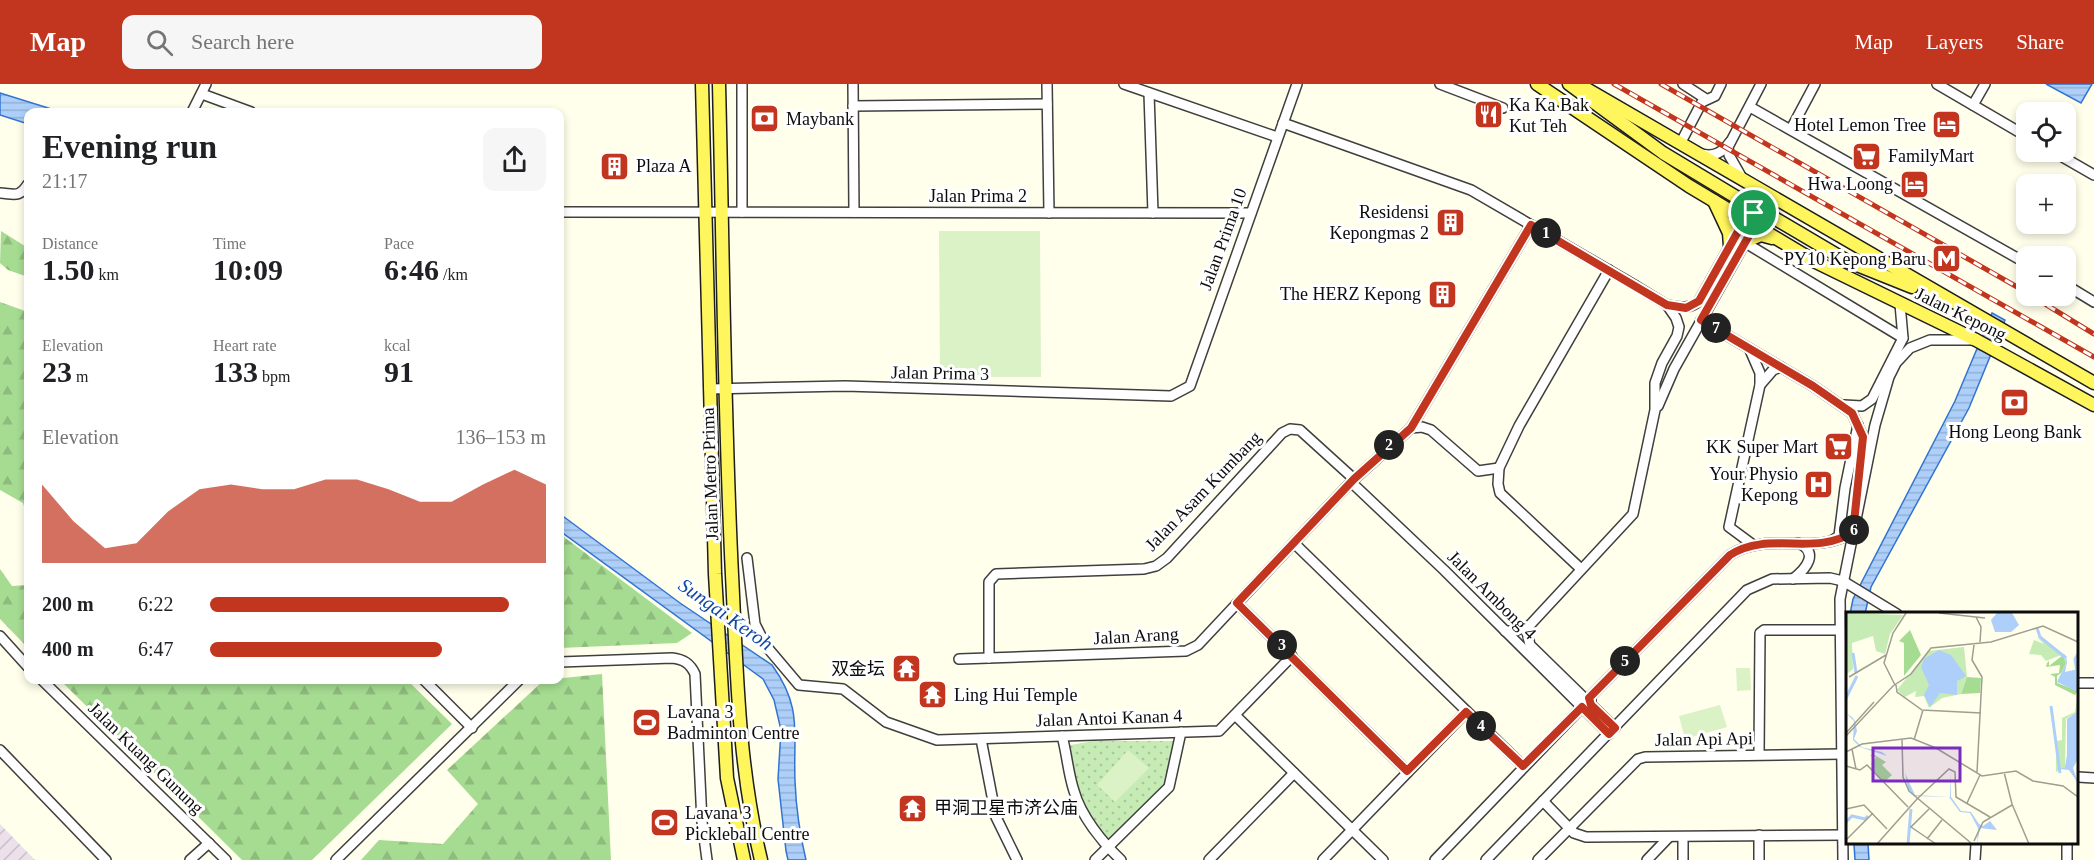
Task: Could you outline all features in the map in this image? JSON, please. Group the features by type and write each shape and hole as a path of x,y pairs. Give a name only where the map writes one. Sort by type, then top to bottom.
{"main road":[{"name":"Jalan Metro Prima","path":"702,84 715,574 728,778 744,860"},
{"name":"Jalan Metro Prima","path":"719,84 725,388 738,716 744,775 761,860"},
{"name":"Jalan Kepong","path":"1537,84 1713,200 1751,219 1781,241 1825,267 1998,351 2094,405"},
{"path":"1569,84 1639,138 1746,203 1751,219 1769,215 1848,261 1961,307"},
{"name":"Jalan Kepong","path":"1578,84 2094,383"},
{"path":"1713,200 1729,233 1730,246"},
{"path":"1744,242 1761,235 1781,241"}],"street":[{"path":"194,108 206,84"},
{"path":"742,84 742,212"},
{"path":"853,84 854,212"},
{"path":"1047,84 1049,213"},
{"path":"1124,84 1277,137"},
{"name":"Jalan Prima 10","path":"1171,396 1190,386 1297,84"},
{"path":"1440,84 1503,108"},
{"path":"1683,84 1706,99"},
{"path":"1680,144 1702,102 1715,96 1721,84"},
{"path":"1744,182 1729,155 1728,147 1761,84"},
{"path":"1791,129 1815,84"},
{"path":"1937,84 2016,130"},
{"path":"1973,105 1985,84"},
{"path":"1149,93 1153,213"},
{"path":"202,94 240,108"},
{"path":"853,106 1047,104"},
{"path":"1750,107 2016,257"},
{"path":"1283,123 1471,190 1667,305 1686,308 1699,301 1730,246 1751,219"},
{"path":"1693,152 1716,154 1725,149 1733,138"},
{"path":"2071,162 2094,175"},
{"path":"0,194 16,196 21,195 24,190"},
{"name":"Jalan Prima 2","path":"564,212 1251,213"},
{"path":"1655,410 1674,369 1744,242 1751,219"},
{"name":"Jalan Arang","path":"959,659 1186,651 1198,645 1352,481 1411,428 1531,225"},
{"path":"1744,242 1903,338"},
{"path":"1581,569 1500,493 1499,468 1519,426 1610,270"},
{"path":"2076,291 2094,302"},
{"path":"1844,405 1862,406 1872,399 1903,338 1900,304"},
{"path":"1505,631 1514,631 1529,626 1633,514 1655,410 1655,383 1679,327 1667,305"},
{"path":"1701,320 1844,405 1852,413 1863,437 1853,532"},
{"path":"1843,860 1840,630 1843,580 1875,425 1896,363 1910,348 1919,343 1976,340"},
{"path":"1749,348 1760,373 1760,385 1729,527 1752,544"},
{"path":"1760,385 1773,370 1781,367"},
{"name":"Jalan Prima 3","path":"709,389 845,386 1171,396"},
{"path":"1819,544 1839,537 1842,528 1845,488 1858,425"},
{"path":"1411,428 1422,427 1431,430 1478,471 1499,468"},
{"name":"Jalan Asam Kumbang","path":"989,658 989,582 992,577 996,574 1144,569 1156,566 1282,432 1290,429 1300,430 1352,481"},
{"name":"Jalan Ambong 4","path":"1352,481 1505,631 1612,731"},
{"path":"1435,860 1523,766 1586,706 1591,696 1721,563 1740,548 1752,544 1835,543 1853,532"},
{"path":"1793,579 1804,570 1810,554 1805,546 1796,542"},
{"path":"1294,543 1523,766"},
{"name":"Jalan Antoi Kanan 4","path":"747,558 755,624 766,646 799,685 843,689 886,722 937,740 1219,731 1292,656"},
{"path":"1486,860 1747,590 1772,579 1830,578 1843,580 1894,612"},
{"path":"1237,603 1407,771"},
{"name":"Jalan Ambong 4","path":"1529,626 1527,638 1533,648 1586,706"},
{"path":"1759,754 1760,633 1764,630 1840,630"},
{"path":"0,636 24,663"},
{"path":"564,662 672,658 687,662 692,667 695,674 702,822 707,860"},
{"name":"Jalan Kuang Gunung","path":"46,684 226,860"},
{"path":"428,684 472,728"},
{"path":"336,860 515,684"},
{"path":"1323,860 1466,712"},
{"path":"1235,715 1383,860"},
{"path":"1095,860 1169,788 1181,732"},
{"path":"1062,736 1074,791 1107,847 1121,860"},
{"path":"981,739 996,817 1017,860"},
{"path":"0,750 106,860"},
{"name":"Jalan Api Api","path":"1539,860 1568,827 1638,759 1759,754 1842,754"},
{"path":"1209,860 1294,773"},
{"path":"1543,801 1574,833 1586,837 1843,835"},
{"path":"1759,835 1759,860"},
{"path":"1647,860 1669,837"},
{"path":"1683,837 1683,860"},
{"path":"190,860 209,843"}],"shaded area":[{"path":"0,824 35,860 0,860"}],"green space":[{"path":"1,231 24,245 24,276 8,270 0,263"},
{"path":"939,231 1040,231 1041,377 940,377"},
{"path":"0,302 24,311 24,506 23,503 0,490"},
{"path":"564,537 692,633 677,643 564,648"},
{"path":"0,569 12,586 24,585 24,644 0,619"},
{"path":"1736,668 1750,668 1751,690 1737,691"},
{"path":"602,674 611,860 361,860 379,840 443,844 478,804 447,770 540,684 564,684 564,678"},
{"path":"64,684 411,684 452,724 312,860 242,860"},
{"path":"1720,705 1727,727 1685,739 1679,716"},
{"path":"1094,741 1179,741 1169,787 1107,847 1080,805 1065,746"},
{"path":"1128,750 1149,768 1115,802 1097,785"}],"water":[{"path":"2046,84 2092,84 2081,103"},
{"path":"0,93 48,108 24,108 24,123 0,115"},
{"path":"1992,313 2005,320 1969,408 1871,587 1865,612 1850,612 1853,599 1955,401"},
{"path":"564,517 680,603 772,665 782,680 792,708 795,735 796,801 806,860 788,860 778,779 781,730 774,700 763,679 564,534"},
{"path":"1854,845 1868,845 1869,860 1855,860"}],"railway":[{"path":"1614,84 2094,357"},
{"path":"1661,84 2016,286"},
{"path":"2048,306 2094,334"}],"place":[{"name":"Ka Ka Bak Kut Teh","path":"1488,115"},
{"name":"Maybank","path":"765,119"},
{"name":"Hotel Lemon Tree","path":"1947,125"},
{"name":"FamilyMart","path":"1867,156"},
{"name":"Plaza A","path":"615,166"},
{"name":"Hwa Loong","path":"1914,184"},
{"name":"Residensi Kepongmas 2","path":"1450,222"},
{"name":"PY10 Kepong Baru","path":"1947,259"},
{"name":"The HERZ Kepong","path":"1442,294"},
{"name":"Hong Leong Bank","path":"2015,403"},
{"name":"KK Super Mart","path":"1839,447"},
{"name":"Your Physio Kepong","path":"1819,484"},
{"name":"双金坛","path":"906,669"},
{"name":"Ling Hui Temple","path":"933,695"},
{"name":"Lavana 3 Badminton Centre","path":"646,722"},
{"name":"甲洞卫星市济公庙","path":"913,808"},
{"name":"Lavana 3 Pickleball Centre","path":"664,823"}],"route":[{"path":"1754,213 1755,225 1701,320 1844,405 1852,413 1863,437 1853,532 1835,543 1752,544 1730,555 1589,698 1591,705 1615,728 1609,734 1582,707 1523,766 1466,712 1407,771 1266,629 1237,603 1354,479 1411,428 1531,225 1623,277 1667,305 1686,308 1699,301 1745,219 1754,213"}],"water label":[{"name":"Sungai Keroh","path":"726,614"}]}
